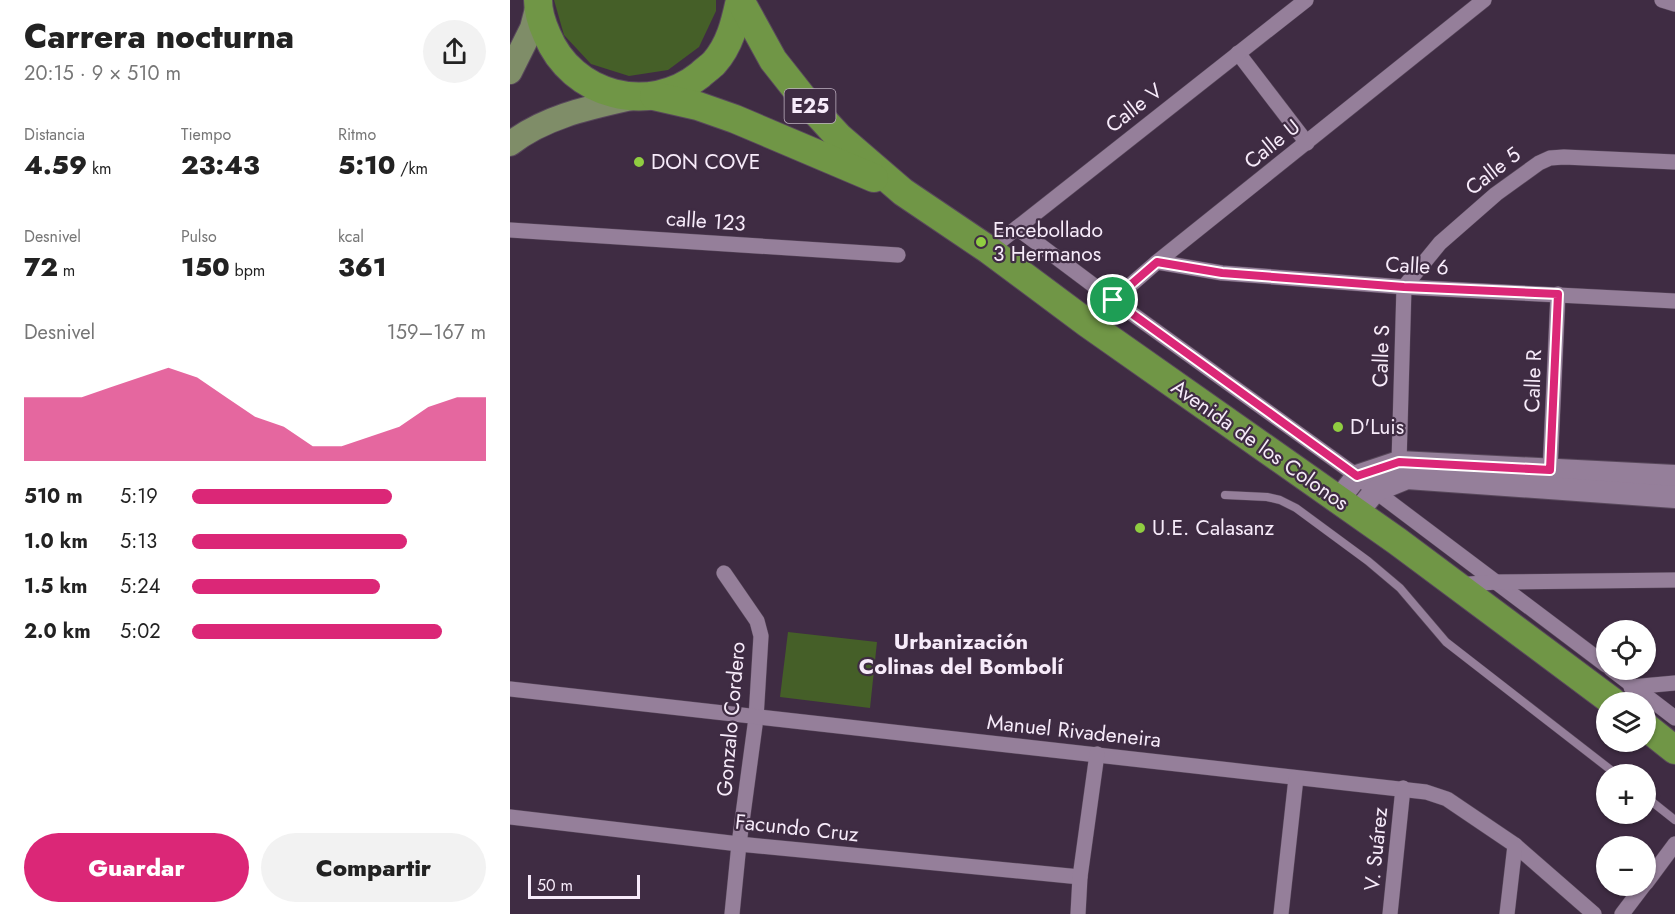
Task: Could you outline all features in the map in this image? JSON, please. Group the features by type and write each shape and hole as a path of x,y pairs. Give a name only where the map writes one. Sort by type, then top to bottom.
{"highway":[{"name":"E25","path":"538,2 540,19 553,49 575,74 603,91 645,97 687,85 714,63 732,34 740,0"},
{"name":"Avenida de los Colonos","path":"740,0 772,60 803,98 838,136 903,192 989,250 1087,323 1457,585 1612,682"},
{"name":"Avenida de los Colonos","path":"645,97 698,106 735,119 789,140 903,192"},
{"path":"1656,735 1675,750"}],"main road":[{"path":"510,72 532,28 538,2"},
{"path":"510,144 524,133 552,120 593,107 645,97"}],"street":[{"name":"Calle V","path":"989,250 1306,0"},
{"name":"Calle U","path":"1087,323 1157,262 1484,0"},
{"path":"1662,0 1675,4"},
{"path":"1238,53 1307,143"},
{"name":"Calle 5","path":"1404,287 1430,254 1452,232 1496,194 1539,163 1550,158 1564,156 1675,162"},
{"path":"1017,228 1357,476 1496,582 1612,682 1675,718"},
{"name":"calle 123","path":"510,230 898,255"},
{"name":"Calle 6","path":"1157,262 1222,273 1404,287 1675,301"},
{"name":"Calle S","path":"1399,462 1404,287"},
{"name":"Calle R","path":"1550,470 1558,294"},
{"path":"1357,476 1399,462 1675,476"},
{"path":"1347,506 1357,476"},
{"path":"1347,506 1407,478 1675,496"},
{"name":"Gonzalo Cordero","path":"724,573 757,621 761,636 756,717 732,914"},
{"path":"1457,585 1496,582 1675,579"},
{"path":"1612,682 1675,683"},
{"name":"Manuel Rivadeneira","path":"510,689 1426,792 1447,799 1515,844 1594,914"},
{"path":"1078,914 1080,877 1097,754"},
{"path":"1281,914 1296,778"},
{"name":"V. Suárez","path":"1390,914 1403,788"},
{"name":"Facundo Cruz","path":"510,817 739,844 1080,877"},
{"path":"1507,914 1515,844"},
{"path":"1656,869 1675,844"},
{"path":"1622,914 1636,896"}],"lane":[{"path":"1225,495 1267,497 1280,500 1296,508 1368,561 1400,588 1446,642 1603,764"},
{"path":"1656,805 1675,820"}],"green space":[{"path":"554,0 716,0 716,11 699,47 668,70 629,76 591,64 564,35"},
{"path":"788,632 877,642 870,708 780,697"}],"place":[{"name":"DON COVE","path":"639,162"},
{"name":"Encebollado 3 Hermanos","path":"981,242"},
{"name":"D'Luis","path":"1338,427"},
{"name":"U.E. Calasanz","path":"1140,528"}],"district":[{"name":"Urbanización Colinas del Bombolí","path":"961,654"}],"route":[{"path":"1157,262 1222,273 1404,287 1558,294 1550,470 1399,462 1357,476 1113,300 1157,262"}]}
